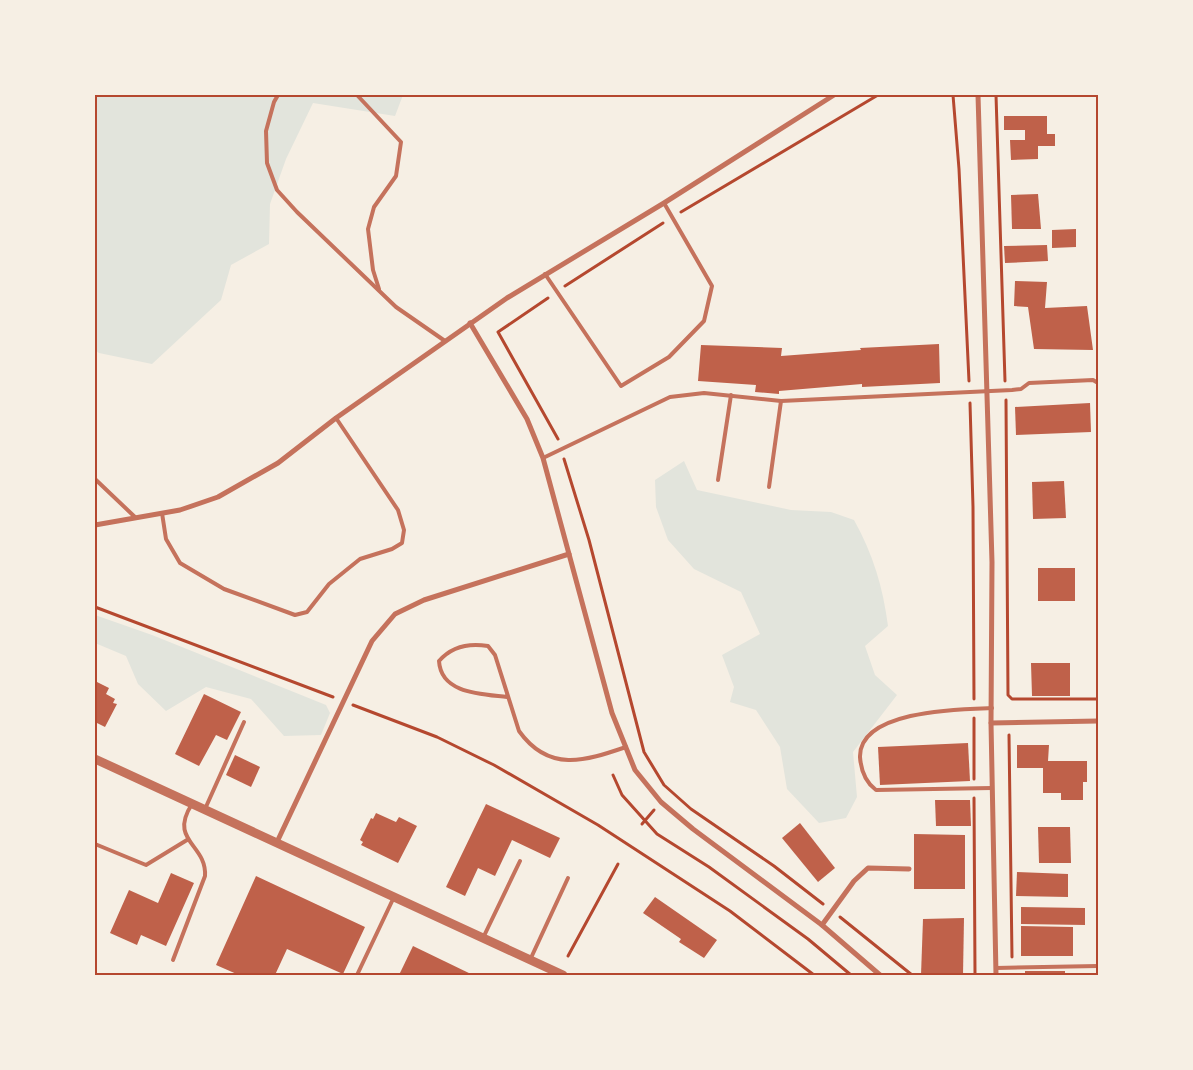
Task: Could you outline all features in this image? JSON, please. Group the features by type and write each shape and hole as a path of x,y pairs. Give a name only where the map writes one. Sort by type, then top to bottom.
{"street":[{"path":"95,524 162,513 218,496 278,463 336,418 470,323 545,274 834,95"},
{"path":"978,95 989,391 992,562 992,788 996,975"},
{"path":"470,323 527,419 543,458 612,713 635,770 660,802 693,829 822,925 880,975"},
{"path":"277,842 363,656 387,621 409,606 424,600 569,554"},
{"path":"992,723 1098,721"},
{"path":"95,758 563,975"},
{"path":"822,925 854,881 868,868 909,869"}],"lane":[{"path":"278,95 274,102 266,131 267,163 277,190 297,212 396,307 444,341"},
{"path":"357,95 401,142 396,176 374,206 368,229 373,270 380,291"},
{"path":"545,274 621,386 669,357 704,322 712,286 664,202"},
{"path":"543,458 670,397 704,393 782,401 1006,391 1021,389 1029,383 1093,380 1098,383"},
{"path":"718,480 731,396"},
{"path":"769,487 782,401"},
{"path":"162,513 166,539 180,562 224,589 295,615 307,612 329,584 360,559 392,549 402,543 404,530 398,510 336,418"},
{"path":"95,478 136,518"},
{"path":"507,697 473,692 458,687 445,680 440,671 439,661 446,653 463,646 477,644 488,646 495,655 519,731 525,739 552,756 566,761 579,761 626,747"},
{"path":"992,708 937,710 908,716 878,729 865,740 860,753 863,774 867,784 876,790 992,788"},
{"path":"204,809 244,722"},
{"path":"173,960 204,876 203,862 187,840 184,831 184,822 193,804"},
{"path":"95,844 146,865 187,840"},
{"path":"483,938 520,861"},
{"path":"530,960 568,878"},
{"path":"358,975 394,897"},
{"path":"996,968 1098,966"}],"path":[{"path":"878,95 672,218 498,332 555,432 588,540 644,752 664,785 691,809 774,866 912,975"},
{"path":"953,95 959,168 973,507 975,975"},
{"path":"996,95 1006,391 1008,695 1012,699 1098,699"},
{"path":"95,606 306,687"},
{"path":"394,720 437,737 494,765 598,825 730,910 814,975"},
{"path":"1010,736 1012,967"},
{"path":"613,775 622,795 643,823 656,834 709,867 808,939 851,975"},
{"path":"643,823 660,802"},
{"path":"568,956 618,864"}],"shaded area":[{"path":"95,95 403,95 395,116 313,103 286,159 270,204 269,244 231,265 221,300 152,364 99,353 95,350"},
{"path":"684,461 697,490 791,510 831,512 854,520 867,545 880,584 888,626 865,646 875,675 897,695 853,752 857,797 846,818 819,823 787,789 780,747 756,710 730,702 734,687 722,655 760,634 741,592 694,569 668,540 656,507 655,480"},
{"path":"95,615 152,635 326,705 330,713 321,735 284,736 251,699 206,687 166,711 138,684 126,656 95,643"}],"building":[{"path":"1004,116 1047,116 1047,134 1055,134 1055,146 1038,146 1038,159 1011,160 1010,140 1025,140 1025,130 1004,130"},
{"path":"1038,194 1041,229 1012,229 1011,195"},
{"path":"1076,229 1076,247 1052,248 1052,230"},
{"path":"1047,245 1048,261 1005,263 1004,246"},
{"path":"1015,281 1047,282 1045,308 1087,306 1093,350 1034,349 1028,307 1014,306"},
{"path":"939,344 940,383 862,387 862,384 779,391 779,394 755,392 756,385 698,381 701,345 782,348 781,356 861,350 860,348"},
{"path":"1090,403 1091,432 1016,435 1015,407"},
{"path":"1064,481 1066,518 1033,519 1032,482"},
{"path":"1038,568 1075,568 1075,601 1038,601"},
{"path":"1031,663 1070,663 1070,696 1032,696"},
{"path":"97,682 109,688 106,694 115,699 113,703 117,704 105,727 95,722"},
{"path":"204,694 241,712 227,740 216,735 199,766 175,754"},
{"path":"968,743 970,781 880,785 878,747"},
{"path":"1017,745 1049,745 1048,761 1087,761 1087,782 1083,782 1083,800 1061,800 1061,793 1043,793 1043,768 1017,768"},
{"path":"235,755 260,767 251,787 226,775"},
{"path":"935,800 970,800 971,826 936,826"},
{"path":"486,804 560,838 550,858 512,840 495,876 478,868 465,896 446,887"},
{"path":"376,813 396,822 399,817 417,826 398,863 361,845 363,842 360,840 371,818 373,819"},
{"path":"800,823 835,868 818,882 782,838"},
{"path":"1038,827 1070,827 1071,863 1039,863"},
{"path":"914,834 965,835 965,889 914,889"},
{"path":"1017,872 1068,874 1068,897 1016,896"},
{"path":"171,873 194,883 166,946 141,935 137,945 110,933 129,890 158,903"},
{"path":"256,876 365,927 343,974 287,949 275,975 239,975 216,965"},
{"path":"655,897 717,940 704,958 679,942 681,939 643,913"},
{"path":"1021,907 1085,908 1085,925 1021,924"},
{"path":"964,918 963,975 921,975 923,919"},
{"path":"1021,926 1073,927 1073,956 1021,956"},
{"path":"413,946 473,975 399,975"},
{"path":"1025,971 1065,971 1065,975 1025,975"}]}
